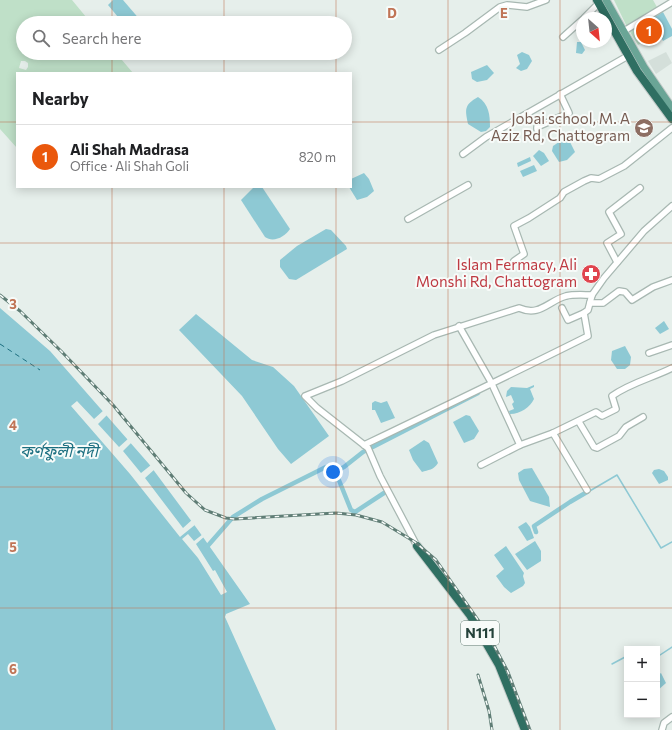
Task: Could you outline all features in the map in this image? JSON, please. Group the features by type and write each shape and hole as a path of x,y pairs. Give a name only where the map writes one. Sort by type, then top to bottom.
{"highway":[{"path":"599,1 642,68 672,108"},
{"path":"599,1 637,71 672,119"},
{"name":"N111","path":"417,546 466,609 499,665 525,730"}],"main road":[{"path":"599,1 602,12"},
{"path":"599,1 624,31 644,67 672,108"},
{"path":"612,32 635,72 672,124"}],"street":[{"path":"439,50 500,7 507,5 527,7 546,0"},
{"path":"589,12 599,1"},
{"path":"624,31 672,2"},
{"path":"563,36 576,25"},
{"path":"463,154 486,137 626,57"},
{"path":"537,129 537,127 569,113 560,94"},
{"path":"514,261 524,254 514,226 560,198 564,192 584,181 591,178 599,179 624,166 672,128"},
{"path":"408,219 468,185"},
{"path":"617,262 607,243 622,234 609,212 640,188"},
{"path":"562,308 568,320 588,310 592,295 617,262 644,231 672,206"},
{"path":"590,303 603,303 619,291 625,292 632,300 653,287 672,280"},
{"path":"417,546 367,448 317,408 305,396 342,381 418,343 459,326 519,308 528,312 536,311 567,296 592,295"},
{"path":"367,448 491,382 528,367 588,336 584,313"},
{"path":"459,326 491,382 520,445"},
{"path":"649,353 672,345"},
{"path":"481,465 520,445 579,422 596,412 602,416 610,413 616,409 612,396 641,380 672,368"},
{"path":"579,422 594,447 597,448 619,436 626,427 643,418"},
{"path":"553,433 587,490"},
{"path":"662,730 664,723 672,717"}],"shaded area":[{"path":"666,52 672,63 656,74 648,61"}],"green space":[{"path":"0,0 72,0 85,16 16,16 16,60 122,60 132,72 16,72 16,147 0,129","holes":["21,61 28,63 26,70 19,68"]},
{"path":"614,0 653,0 658,9 627,27"},
{"path":"641,23 649,39 638,45 628,29"}],"water":[{"path":"113,0 123,0 137,16 117,16 108,5"},
{"path":"663,12 672,29 672,36 663,41 651,19"},
{"path":"576,48 584,48 585,50 582,54 576,53"},
{"path":"522,52 529,55 532,61 527,69 521,71 516,68 520,64 517,55"},
{"path":"487,65 494,73 487,80 477,82 472,79 471,72"},
{"path":"478,97 487,106 490,118 490,127 486,131 481,132 468,124 466,115 470,102"},
{"path":"562,140 570,142 575,152 567,160 559,162 552,151 553,146"},
{"path":"539,150 544,153 549,161 541,166 533,156"},
{"path":"530,157 531,161 518,167 517,163"},
{"path":"534,165 537,171 523,177 520,171"},
{"path":"364,173 369,179 374,191 367,197 357,200 350,188 352,188 352,179"},
{"path":"253,188 263,188 290,229 282,237 268,239 265,237 241,200"},
{"path":"326,229 331,230 347,249 296,280 289,279 280,267 280,260 297,246"},
{"name":"কর্ণফুলী নদী","path":"0,308 50,351 149,464 250,604 226,614 225,617 276,730 0,730"},
{"path":"196,314 252,360 273,367 294,386 329,436 291,464 278,449 242,396 179,330"},
{"path":"664,321 669,329 660,334 655,328"},
{"path":"625,346 631,357 630,365 625,369 617,369 611,360 612,351"},
{"path":"534,385 534,387 530,389 534,399 530,405 525,410 510,414 509,411 514,409 512,404 514,402 511,395 506,397 507,391 511,387 527,388"},
{"path":"375,401 381,403 387,401 395,418 381,423 375,410 372,410 372,403"},
{"path":"466,415 470,416 479,431 474,439 464,443 453,422"},
{"path":"424,440 429,443 438,463 433,468 422,472 413,460 409,450"},
{"path":"532,468 549,497 550,507 530,501 519,480 518,473 524,469"},
{"path":"659,469 664,471 668,477 668,480 659,484 652,473 654,470"},
{"path":"526,522 530,527 534,538 527,541 518,527"},
{"path":"535,541 541,551 541,561 527,570 515,554"},
{"path":"506,546 524,573 523,576 525,583 523,586 511,593 504,587 496,576 504,569 494,555"},
{"path":"661,673 666,683 660,688"}],"pier":[{"path":"77,401 94,419 104,410 108,414 98,424 119,447 129,438 132,442 123,451 141,473 151,465 155,469 145,478 183,528 193,519 196,524 180,537 130,474 71,406"},
{"path":"188,534 194,541 203,534 205,536 196,544 213,571 215,570 227,592 221,595 198,558 182,539"}],"waterway":[{"path":"336,471 344,467 363,452 478,393"},
{"path":"205,549 233,517 262,499 326,467 334,468 351,510 355,512 384,493"},
{"path":"588,492 617,475 661,548 672,542"},
{"path":"536,532 534,526 587,492"},
{"path":"660,655 672,647"},
{"path":"612,664 624,658"}],"ferry route":[{"path":"0,344 40,370"}],"railway":[{"path":"0,295 20,311 113,405 186,493 205,510 226,518 235,519 336,513 356,515 382,522 415,542 436,560 488,634 508,672 530,730"},
{"path":"478,675 489,711 492,730"}],"place":[{"name":"Ali Shah Madrasa","path":"649,31"},
{"name":"Jobai school, M. A Aziz Rd, Chattogram","path":"644,128"},
{"name":"Islam Fermacy, Ali Monshi Rd, Chattogram","path":"591,274"}]}
